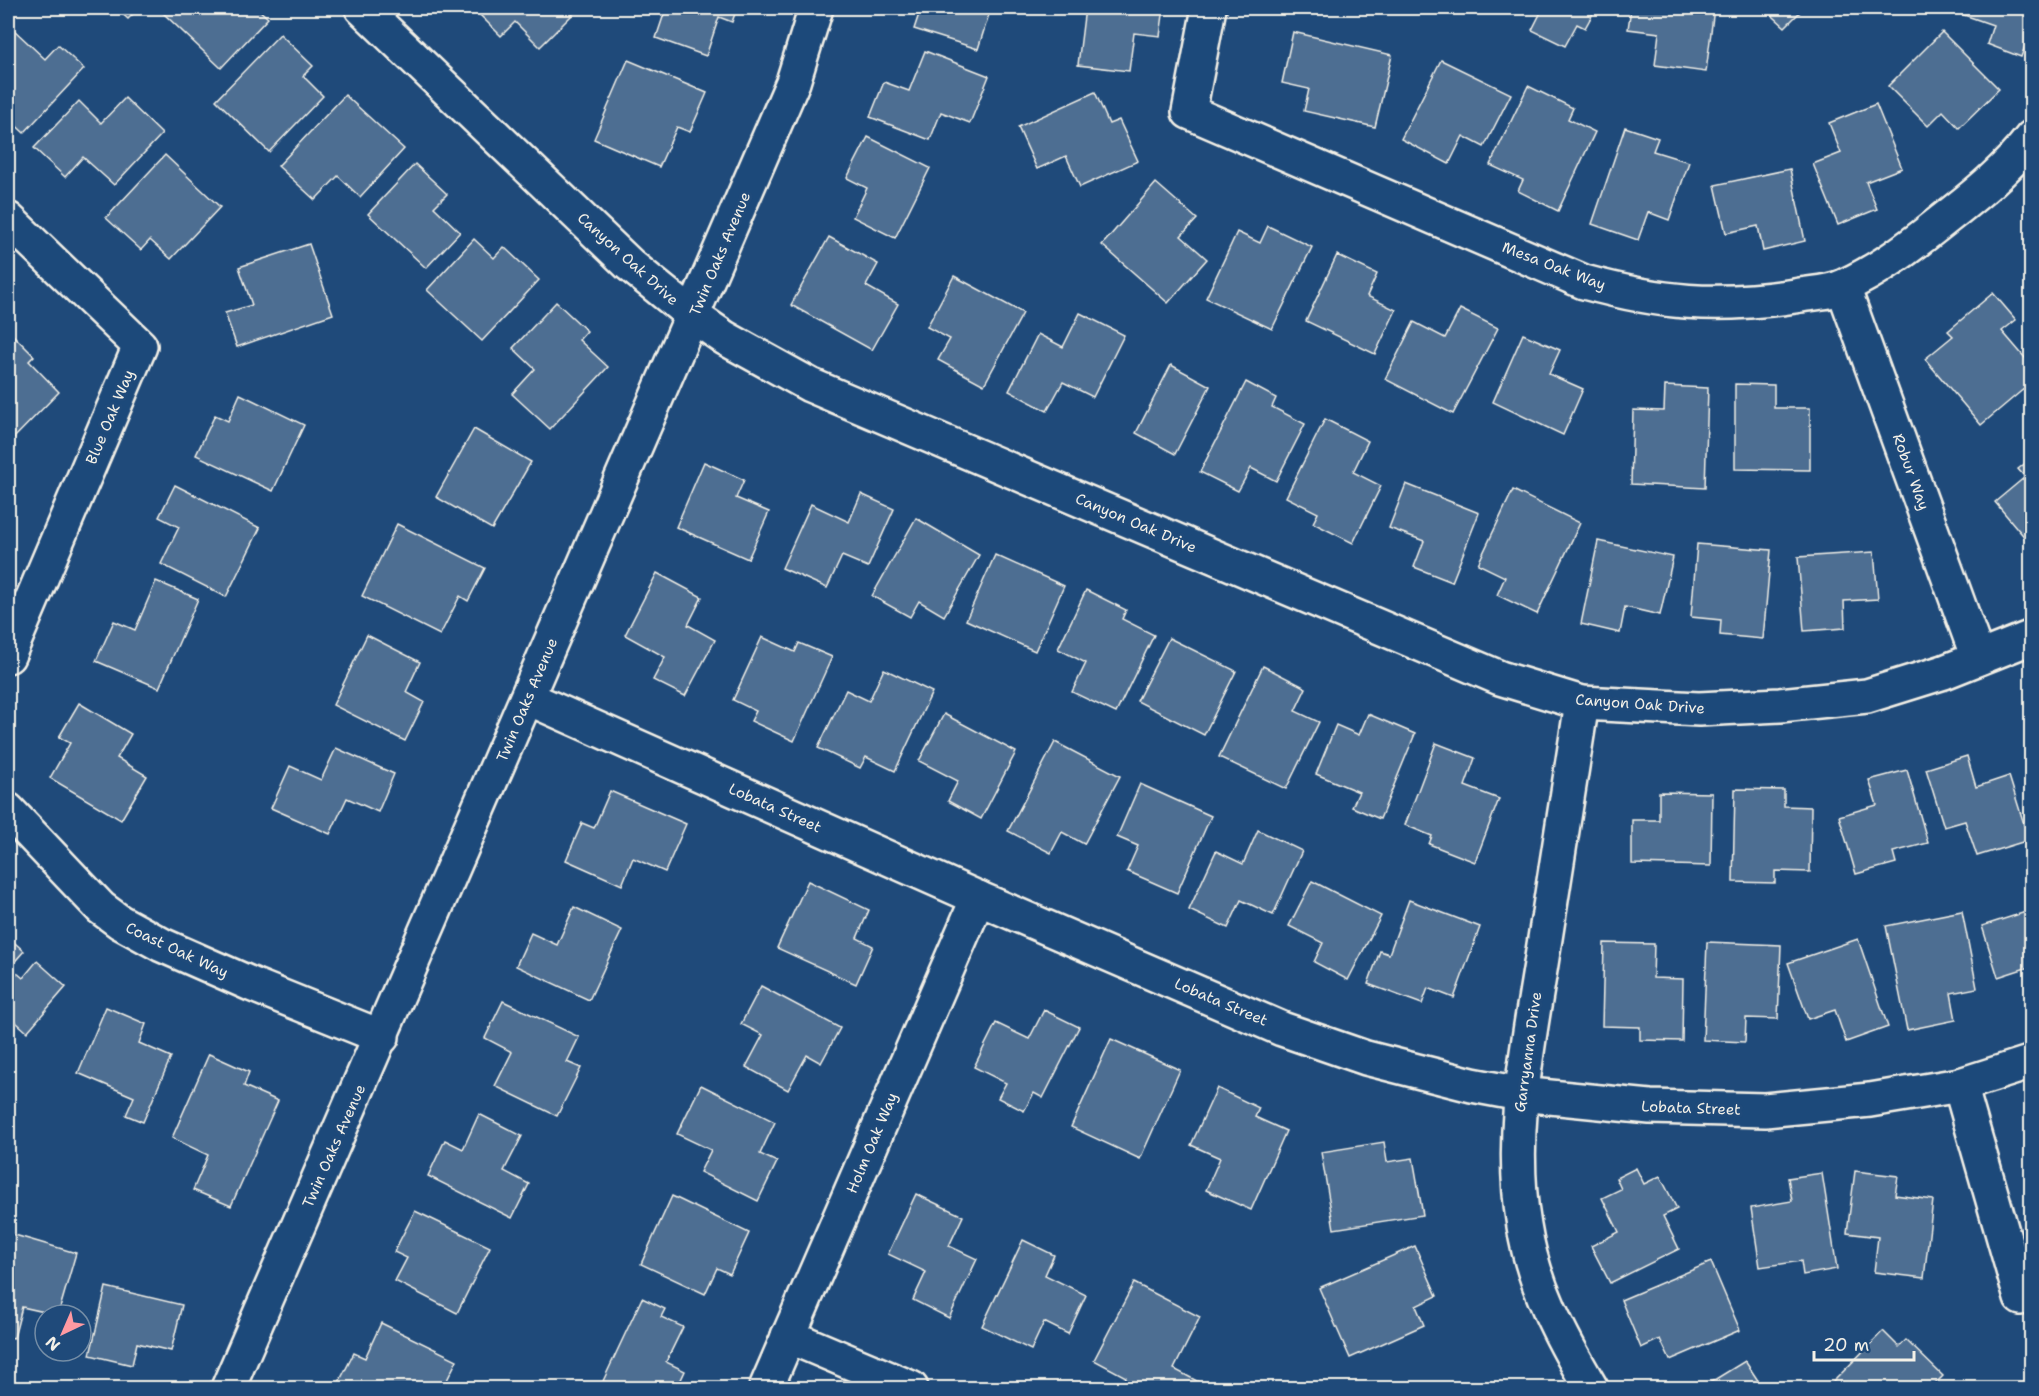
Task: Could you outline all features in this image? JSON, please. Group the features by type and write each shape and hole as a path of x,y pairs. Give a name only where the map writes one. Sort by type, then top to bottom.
{"street":[{"name":"Canyon Oak Drive","path":"362,8 630,265 693,316 758,358 810,385 1500,678 1582,703 1699,709 1780,705 1867,696 1978,658 2031,637"},
{"name":"Twin Oaks Avenue","path":"228,1389 793,82 816,8"},
{"name":"Mesa Oak Way","path":"1209,8 1189,112 1584,282 1638,296 1692,303 1748,303 1843,287 1909,247 1961,206 2012,160 2031,137"},
{"name":"Blue Oak Way","path":"8,219 140,346 8,656"},
{"name":"Robur Way","path":"1843,287 1978,658"},
{"name":"Lobata Street","path":"528,698 978,898 1319,1043 1366,1058 1520,1094 1650,1107 1765,1110 1870,1100 1960,1085 2031,1062"},
{"name":"Garryanna Drive","path":"1582,703 1520,1094 1517,1169 1524,1227 1538,1283 1561,1337 1591,1389"},
{"name":"Coast Oak Way","path":"8,810 101,908 120,922 213,967 382,1037"},
{"name":"Holm Oak Way","path":"766,1389 978,898"},
{"path":"1960,1085 2021,1298"},
{"path":"788,1336 911,1389"}],"building":[{"path":"116,8 139,8 128,19"},
{"path":"167,8 257,8 268,18 221,68 162,12"},
{"path":"473,8 571,8 575,12 540,47 515,22 501,36"},
{"path":"666,8 737,8 732,22 719,17 706,56 656,38"},
{"path":"921,8 991,8 978,49 914,29"},
{"path":"1085,8 1164,8 1160,36 1134,33 1129,71 1078,65"},
{"path":"1533,8 1596,8 1585,28 1577,24 1565,46 1532,30 1541,12"},
{"path":"1631,8 1714,8 1706,72 1655,65 1659,33 1628,29"},
{"path":"1764,8 1804,8 1785,27"},
{"path":"1944,8 2032,8 2032,27 2021,57 1987,44 1993,25"},
{"path":"13,29 45,59 58,45 84,69 24,133 8,118 8,35"},
{"path":"1293,32 1392,55 1375,127 1304,111 1309,89 1282,83"},
{"path":"1942,32 1999,89 1959,128 1943,111 1928,126 1888,86"},
{"path":"280,34 313,66 303,76 323,96 269,152 216,100"},
{"path":"925,51 989,76 970,123 941,112 930,140 870,117 884,82 909,91"},
{"path":"628,60 707,93 690,132 677,127 659,167 594,139"},
{"path":"1441,60 1511,94 1484,147 1463,136 1449,164 1401,139"},
{"path":"1528,86 1573,108 1568,119 1595,132 1558,211 1518,191 1523,180 1490,165"},
{"path":"1095,92 1109,124 1119,120 1138,161 1080,187 1066,156 1037,169 1018,127"},
{"path":"345,95 404,149 360,197 338,176 315,200 278,166"},
{"path":"125,98 162,134 114,185 83,157 65,177 34,148 79,101 101,123"},
{"path":"1876,104 1902,168 1866,182 1877,209 1838,225 1813,164 1841,153 1829,123"},
{"path":"1625,127 1658,138 1653,151 1689,162 1669,220 1648,212 1638,240 1592,224"},
{"path":"868,137 930,168 895,238 853,217 867,188 847,178"},
{"path":"165,155 220,207 171,259 150,240 141,250 106,218"},
{"path":"415,164 447,194 434,207 460,232 426,268 368,214"},
{"path":"1790,169 1805,241 1763,251 1758,226 1726,233 1715,185"},
{"path":"1156,183 1197,219 1181,236 1207,259 1168,303 1102,245"},
{"path":"1268,226 1312,247 1272,329 1206,298 1237,232 1260,243"},
{"path":"829,237 878,264 866,286 898,304 872,350 791,305"},
{"path":"474,239 494,258 504,247 539,280 482,341 427,290"},
{"path":"309,244 333,314 237,347 225,313 252,305 239,267"},
{"path":"1337,255 1377,274 1367,296 1396,310 1375,354 1306,321"},
{"path":"954,276 1023,313 984,385 938,360 950,339 927,327"},
{"path":"1993,293 2016,320 2002,331 2032,366 2032,382 1981,425 1925,359 1953,336 1948,331"},
{"path":"556,302 587,331 579,340 608,367 550,429 512,394 535,369 513,348"},
{"path":"1460,309 1498,328 1453,414 1385,379 1414,322 1445,338"},
{"path":"1080,313 1124,335 1093,397 1063,382 1047,411 1009,391 1038,334 1063,347"},
{"path":"8,330 34,356 29,361 59,392 8,444"},
{"path":"1523,334 1560,350 1549,374 1583,389 1563,435 1493,402"},
{"path":"1171,365 1210,386 1175,454 1136,433"},
{"path":"1246,382 1276,398 1272,407 1305,424 1276,481 1251,468 1238,491 1200,472"},
{"path":"1735,384 1774,385 1774,408 1810,408 1810,470 1735,469"},
{"path":"1665,386 1708,388 1705,488 1631,484 1633,410 1664,411"},
{"path":"240,394 304,425 273,491 196,455 215,415 228,421"},
{"path":"1325,419 1368,441 1353,472 1381,486 1353,543 1313,523 1318,513 1286,497"},
{"path":"474,429 531,462 492,529 436,497"},
{"path":"2032,458 2032,546 1995,502 2025,477 2018,469"},
{"path":"704,462 744,480 736,498 769,512 748,559 676,527"},
{"path":"1406,484 1479,513 1452,582 1414,567 1424,541 1389,528"},
{"path":"175,485 260,528 226,597 161,564 179,527 159,517"},
{"path":"1513,490 1580,523 1537,614 1497,595 1505,577 1478,564"},
{"path":"861,494 894,509 868,567 842,556 827,588 782,568 811,504 849,522"},
{"path":"916,518 979,555 944,616 919,601 910,617 872,596"},
{"path":"397,524 485,568 468,601 460,596 440,635 362,596"},
{"path":"1598,541 1673,557 1660,615 1625,607 1620,633 1581,624"},
{"path":"1697,544 1771,550 1763,639 1720,635 1721,620 1691,617"},
{"path":"1874,552 1878,599 1844,601 1845,628 1804,631 1798,557"},
{"path":"995,555 1064,586 1035,651 966,620"},
{"path":"657,573 702,597 688,625 715,640 685,696 653,680 665,657 625,635"},
{"path":"156,581 198,599 159,688 96,661 114,621 135,630"},
{"path":"1086,590 1126,610 1122,619 1154,635 1116,713 1072,692 1086,663 1058,649"},
{"path":"367,635 420,662 406,692 424,702 405,741 333,705"},
{"path":"762,637 795,652 799,643 832,657 794,741 751,721 756,711 733,700"},
{"path":"1169,638 1236,671 1204,735 1137,701"},
{"path":"1263,666 1306,688 1295,711 1319,722 1286,789 1219,757"},
{"path":"884,669 932,692 895,771 866,757 860,768 818,748 846,690 869,701"},
{"path":"79,703 131,734 117,758 147,776 121,820 50,778 70,743 59,737"},
{"path":"944,714 1016,752 981,819 948,801 958,781 919,761"},
{"path":"1368,714 1415,734 1380,819 1352,807 1359,792 1316,774 1336,725 1359,735"},
{"path":"1055,742 1120,776 1084,844 1062,832 1051,853 1008,831"},
{"path":"1436,743 1475,758 1465,786 1499,799 1475,862 1429,844 1432,836 1405,825"},
{"path":"336,748 394,774 378,812 347,798 330,834 271,808 290,766 321,780"},
{"path":"1967,756 1976,787 2009,776 2029,840 1977,856 1965,821 1944,827 1926,769"},
{"path":"1907,770 1928,843 1893,852 1896,863 1856,874 1839,816 1877,805 1869,780"},
{"path":"1140,784 1211,816 1177,893 1127,871 1138,846 1117,837"},
{"path":"1735,789 1784,790 1784,806 1811,807 1810,872 1775,871 1775,883 1733,882"},
{"path":"610,791 686,824 665,872 633,858 622,885 566,860 582,823 594,828"},
{"path":"1659,792 1712,793 1711,866 1632,864 1632,820 1659,820"},
{"path":"1258,830 1302,851 1273,915 1241,900 1228,928 1189,910 1216,851 1243,864"},
{"path":"808,881 869,910 857,938 873,946 856,984 777,948"},
{"path":"1312,881 1381,916 1348,980 1314,962 1323,943 1289,926"},
{"path":"1409,900 1480,927 1454,998 1428,988 1422,1004 1368,984 1380,951 1389,954"},
{"path":"574,907 622,930 589,1000 516,966 531,933 557,945"},
{"path":"2032,910 2032,966 1998,977 1982,926"},
{"path":"1962,911 1977,988 1951,993 1956,1020 1907,1030 1886,926"},
{"path":"8,937 24,951 10,967 23,978 37,961 66,987 27,1032 8,1015"},
{"path":"1858,939 1888,1027 1846,1042 1835,1010 1808,1019 1788,963"},
{"path":"1707,942 1781,945 1778,1019 1746,1018 1745,1042 1703,1040"},
{"path":"1604,943 1654,944 1653,978 1683,979 1682,1041 1640,1040 1640,1027 1602,1026"},
{"path":"761,986 840,1028 821,1063 807,1055 788,1090 746,1067 763,1035 741,1024"},
{"path":"503,1001 579,1037 567,1062 581,1068 557,1116 495,1086 512,1052 485,1038"},
{"path":"106,1007 146,1024 139,1043 171,1057 143,1122 126,1115 134,1097 78,1073"},
{"path":"1044,1010 1079,1027 1043,1098 1034,1093 1024,1111 998,1098 1006,1083 974,1067 996,1023 1029,1039"},
{"path":"1111,1039 1180,1070 1140,1159 1071,1127"},
{"path":"209,1054 249,1072 244,1086 278,1101 231,1206 193,1190 208,1155 172,1138"},
{"path":"701,1085 775,1122 760,1154 777,1162 758,1201 700,1172 711,1150 677,1134"},
{"path":"1217,1088 1259,1108 1255,1117 1286,1131 1251,1210 1206,1190 1220,1158 1191,1145"},
{"path":"479,1114 522,1136 504,1171 529,1184 512,1218 428,1176 445,1140 463,1149"},
{"path":"1384,1142 1387,1162 1413,1158 1423,1215 1334,1229 1321,1152"},
{"path":"1636,1168 1644,1184 1660,1176 1677,1209 1663,1216 1679,1249 1610,1283 1591,1246 1619,1232 1602,1198 1621,1189 1616,1178"},
{"path":"1855,1171 1898,1176 1895,1195 1933,1200 1924,1278 1874,1272 1878,1237 1847,1233"},
{"path":"1822,1173 1837,1269 1803,1275 1801,1261 1760,1267 1751,1208 1792,1201 1788,1178"},
{"path":"916,1194 963,1216 949,1246 977,1259 949,1318 913,1300 926,1272 888,1254"},
{"path":"672,1196 749,1233 730,1274 717,1268 705,1294 641,1264"},
{"path":"415,1211 490,1247 457,1313 395,1281 407,1258 394,1252"},
{"path":"8,1233 76,1253 61,1303 33,1303 33,1309 22,1307 14,1338 8,1337"},
{"path":"1023,1240 1054,1255 1045,1275 1086,1295 1068,1334 1044,1322 1031,1350 982,1326"},
{"path":"1415,1246 1437,1296 1416,1306 1424,1325 1350,1358 1319,1288"},
{"path":"1711,1262 1740,1330 1670,1360 1660,1339 1641,1348 1621,1300"},
{"path":"1134,1283 1200,1317 1174,1369 1210,1388 1126,1388 1122,1386 1126,1377 1094,1360"},
{"path":"106,1287 182,1305 171,1351 137,1343 132,1365 93,1356 93,1342"},
{"path":"642,1298 665,1309 661,1317 683,1327 666,1362 685,1371 677,1388 619,1388 603,1381"},
{"path":"381,1323 457,1360 443,1388 336,1388 354,1353 365,1358"},
{"path":"1883,1331 1899,1347 1906,1340 1943,1376 1931,1388 1840,1388 1833,1382"},
{"path":"1745,1361 1763,1388 1701,1388"}]}
